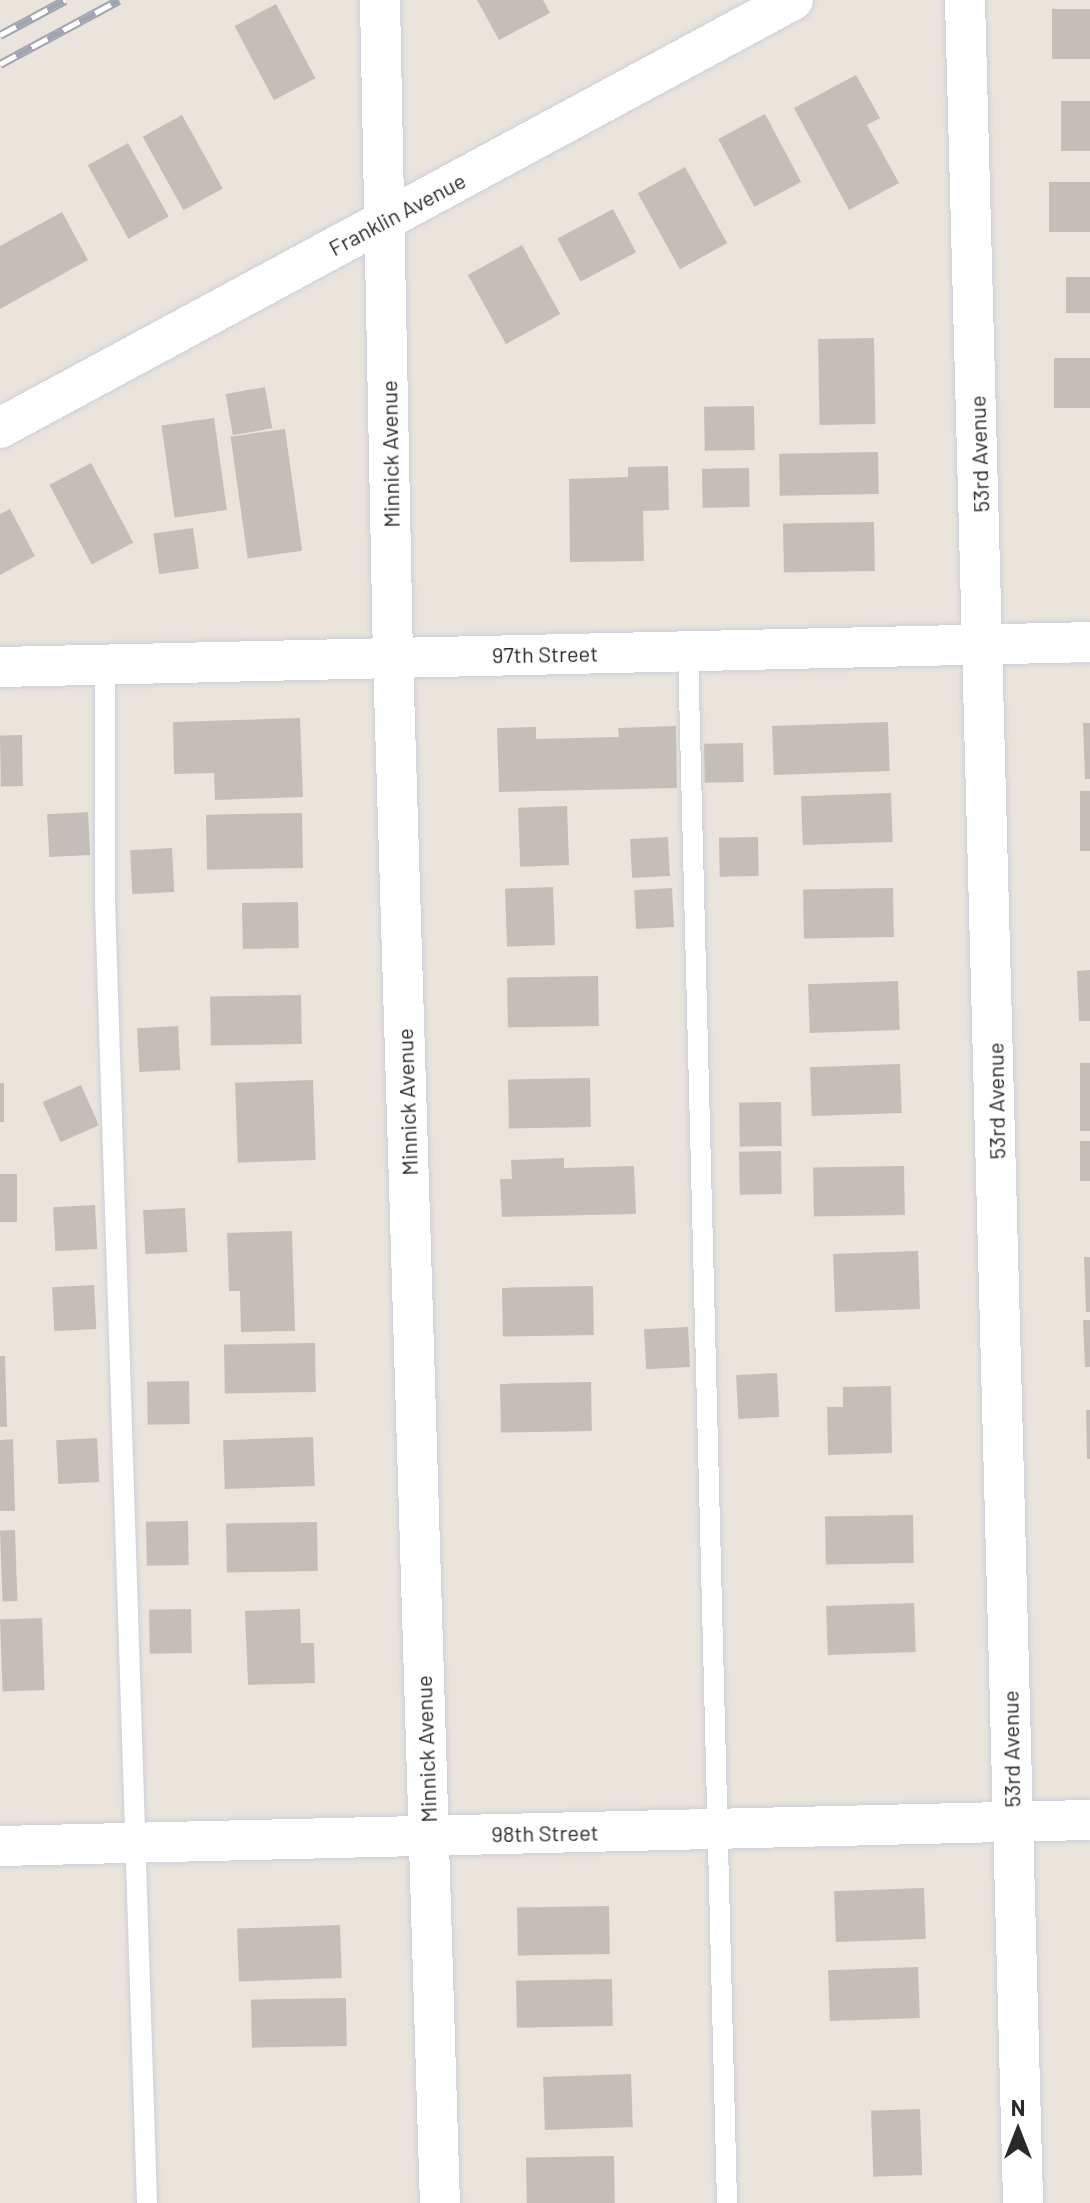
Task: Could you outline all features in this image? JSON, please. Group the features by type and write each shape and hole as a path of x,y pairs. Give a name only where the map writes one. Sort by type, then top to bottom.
{"street":[{"name":"Minnick Avenue","path":"380,0 393,658 440,2203"},
{"name":"Franklin Avenue","path":"0,428 793,0"},
{"name":"53rd Avenue","path":"965,0 985,644 1023,2203"},
{"name":"97th Street","path":"0,667 1090,642"},
{"name":"98th Street","path":"0,1846 1090,1820"}],"lane":[{"path":"688,651 727,2203"},
{"path":"105,665 105,902 147,2203"}],"building":[{"path":"477,0 543,0 550,13 499,40"},
{"path":"276,4 315,78 274,100 235,26"},
{"path":"1052,9 1090,9 1090,59 1052,59"},
{"path":"856,75 880,118 867,125 899,183 849,210 794,108"},
{"path":"1061,101 1090,101 1090,151 1061,151"},
{"path":"765,114 801,182 754,207 718,139"},
{"path":"182,115 223,188 183,210 143,137"},
{"path":"128,143 169,216 128,239 88,165"},
{"path":"685,167 727,243 680,269 638,193"},
{"path":"1049,182 1090,182 1090,232 1049,232"},
{"path":"613,209 636,252 580,282 557,239"},
{"path":"62,212 88,260 0,309 0,246"},
{"path":"522,245 560,314 506,344 468,275"},
{"path":"1066,277 1090,277 1090,313 1066,313"},
{"path":"874,338 876,424 820,425 818,339"},
{"path":"1054,358 1090,358 1090,408 1054,408"},
{"path":"265,387 272,428 233,435 226,394"},
{"path":"754,406 755,450 705,451 704,407"},
{"path":"214,418 227,510 174,517 162,425"},
{"path":"285,429 302,551 248,558 231,437"},
{"path":"878,452 879,494 780,496 779,454"},
{"path":"91,463 133,542 92,565 50,485"},
{"path":"668,466 669,510 643,511 644,561 570,562 569,479 628,477 628,467"},
{"path":"749,468 750,507 703,508 702,469"},
{"path":"10,509 35,556 0,575 0,514"},
{"path":"874,522 875,571 784,573 783,524"},
{"path":"193,528 199,569 159,574 153,534"},
{"path":"300,718 303,797 215,800 214,773 174,774 173,722"},
{"path":"888,722 890,771 774,775 772,726"},
{"path":"1083,723 1090,723 1090,779 1085,779"},
{"path":"676,726 677,788 499,792 497,728 536,727 536,739 619,737 618,728"},
{"path":"0,735 22,735 23,786 1,786"},
{"path":"743,743 744,782 705,783 704,744"},
{"path":"1080,791 1090,791 1090,851 1080,851"},
{"path":"891,793 893,842 803,845 801,796"},
{"path":"567,806 569,865 520,867 518,808"},
{"path":"88,812 90,855 49,857 47,814"},
{"path":"302,813 303,868 207,870 206,815"},
{"path":"668,837 670,876 632,878 630,839"},
{"path":"758,837 759,876 720,877 719,838"},
{"path":"172,848 174,892 132,894 130,850"},
{"path":"553,887 555,945 507,947 505,889"},
{"path":"672,888 674,927 636,929 634,890"},
{"path":"893,888 894,937 804,939 803,890"},
{"path":"298,902 299,948 243,949 242,903"},
{"path":"1090,970 1090,1021 1079,1021 1077,971"},
{"path":"598,976 599,1026 508,1028 507,978"},
{"path":"898,981 900,1030 810,1033 808,984"},
{"path":"301,995 302,1044 211,1046 210,997"},
{"path":"178,1026 180,1070 139,1072 137,1028"},
{"path":"1080,1063 1090,1063 1090,1131 1080,1131"},
{"path":"900,1064 902,1113 812,1116 810,1067"},
{"path":"590,1078 591,1127 509,1128 508,1079"},
{"path":"313,1080 316,1160 238,1163 235,1083"},
{"path":"0,1083 4,1083 4,1122 0,1122"},
{"path":"81,1085 99,1125 61,1142 43,1102"},
{"path":"781,1102 782,1146 740,1147 739,1103"},
{"path":"1080,1141 1090,1141 1090,1181 1080,1181"},
{"path":"781,1151 782,1194 740,1195 739,1152"},
{"path":"564,1158 564,1168 634,1166 636,1214 502,1217 500,1179 512,1179 511,1160"},
{"path":"904,1166 905,1215 814,1217 813,1168"},
{"path":"0,1174 17,1174 17,1222 0,1222"},
{"path":"95,1205 97,1249 55,1251 53,1207"},
{"path":"185,1208 187,1252 145,1254 143,1210"},
{"path":"292,1231 295,1331 241,1332 240,1291 229,1291 227,1233"},
{"path":"918,1251 920,1309 835,1312 833,1254"},
{"path":"1084,1257 1090,1257 1090,1312 1086,1312"},
{"path":"94,1285 96,1329 54,1331 52,1287"},
{"path":"593,1286 594,1335 503,1337 502,1288"},
{"path":"1083,1320 1090,1320 1090,1367 1085,1367"},
{"path":"688,1327 690,1367 646,1369 644,1329"},
{"path":"315,1343 316,1392 225,1394 224,1345"},
{"path":"0,1356 5,1356 7,1427 0,1427"},
{"path":"777,1373 779,1417 738,1419 736,1375"},
{"path":"189,1381 190,1424 148,1425 147,1382"},
{"path":"591,1382 592,1431 501,1433 500,1384"},
{"path":"891,1386 892,1453 828,1455 827,1407 843,1407 843,1387"},
{"path":"1086,1410 1090,1410 1090,1459 1087,1459"},
{"path":"313,1437 315,1486 225,1489 223,1440"},
{"path":"97,1438 99,1482 58,1484 56,1440"},
{"path":"13,1439 15,1511 0,1511 0,1440"},
{"path":"913,1515 914,1563 826,1565 825,1517"},
{"path":"188,1521 189,1565 147,1566 146,1522"},
{"path":"317,1522 318,1571 227,1573 226,1524"},
{"path":"15,1530 17,1601 2,1601 0,1531"},
{"path":"914,1603 916,1652 828,1655 826,1606"},
{"path":"191,1609 192,1653 150,1654 149,1610"},
{"path":"300,1609 301,1643 314,1643 315,1683 248,1685 245,1611"},
{"path":"42,1618 45,1690 3,1691 0,1619"},
{"path":"924,1888 926,1939 836,1942 834,1891"},
{"path":"609,1906 610,1954 518,1956 517,1908"},
{"path":"340,1925 342,1978 239,1982 237,1929"},
{"path":"918,1967 920,2018 830,2021 828,1970"},
{"path":"612,1979 613,2026 517,2028 516,1981"},
{"path":"346,1998 347,2046 252,2048 251,2000"},
{"path":"631,2074 633,2127 545,2130 543,2077"},
{"path":"920,2109 922,2175 873,2177 871,2111"},
{"path":"614,2156 615,2203 527,2203 526,2158"}],"railway":[{"path":"0,35 65,0"},
{"path":"0,64 119,0"}]}
